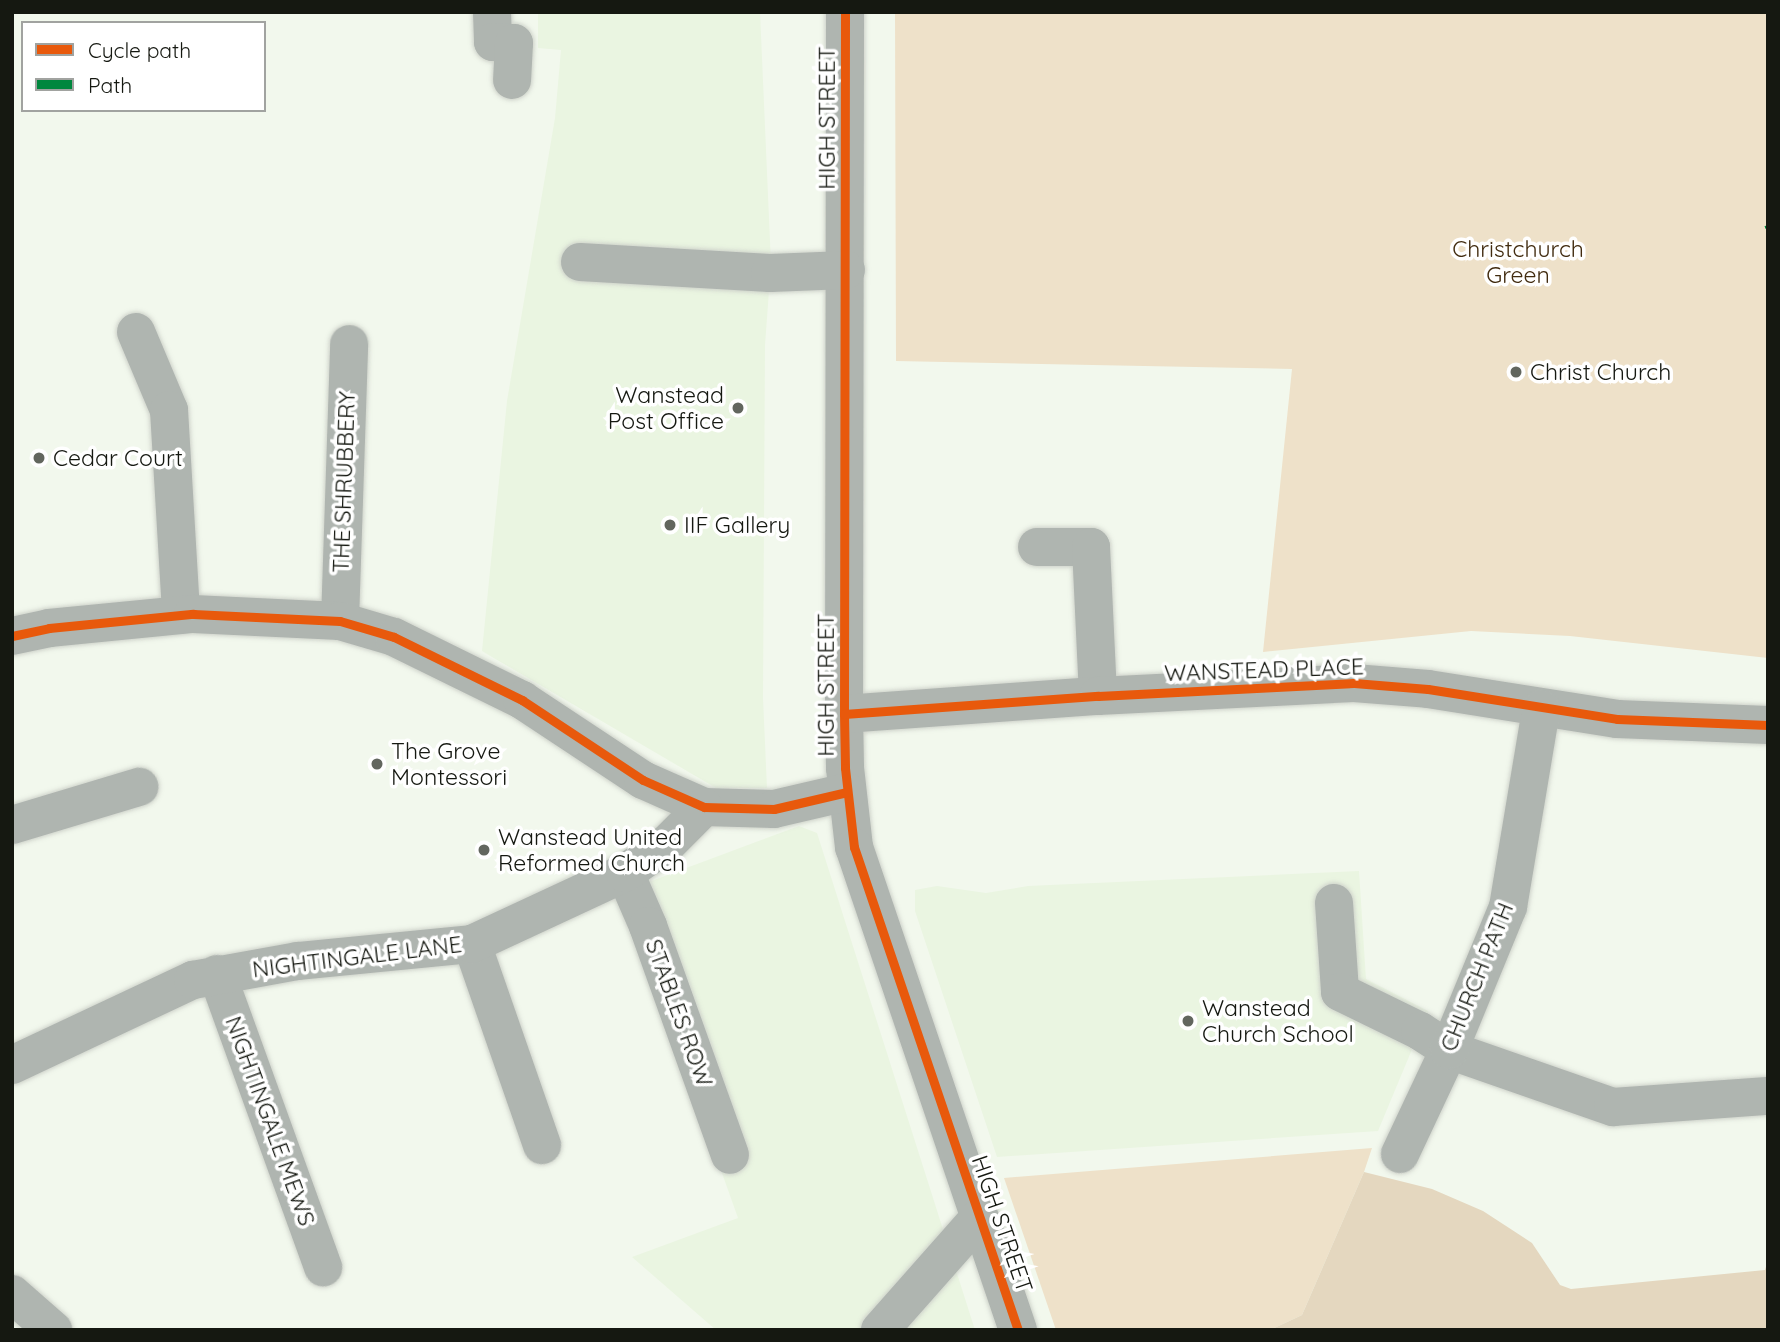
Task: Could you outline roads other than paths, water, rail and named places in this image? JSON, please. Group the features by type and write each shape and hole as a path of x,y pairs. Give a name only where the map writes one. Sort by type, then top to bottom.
{"street":[{"path":"492,12 493,41 514,43 512,80"},
{"name":"HIGH STREET","path":"845,12 844,714 854,847 1018,1330"},
{"path":"580,262 770,273 846,270"},
{"path":"136,332 169,410 181,615"},
{"name":"THE SHRUBBERY","path":"340,621 349,344"},
{"path":"1037,547 1091,547 1098,696"},
{"path":"12,636 49,628 181,615 277,616 340,621 394,637 523,701 643,780 704,807 774,809 848,792"},
{"name":"WANSTEAD PLACE","path":"844,714 1098,696 1354,683 1428,689 1617,719 1768,725"},
{"name":"CHURCH PATH","path":"1399,1154 1449,1051 1507,907 1541,709"},
{"path":"12,825 139,787"},
{"name":"NIGHTINGALE LANE","path":"12,1065 193,980 217,974 336,957 472,944 625,873 668,843 704,807"},
{"name":"STABLES ROW","path":"625,873 648,926 730,1155"},
{"path":"1334,903 1340,992 1420,1031 1449,1051 1613,1107 1768,1096"},
{"path":"472,944 542,1145"},
{"name":"NIGHTINGALE MEWS","path":"217,974 323,1267"},
{"path":"880,1330 979,1218"},
{"path":"15,1303 52,1330"}],"place":[{"name":"Christ Church","path":"1516,372"},
{"name":"Wanstead Post Office","path":"738,408"},
{"name":"Cedar Court","path":"39,458"},
{"name":"IIF Gallery","path":"670,525"},
{"name":"The Grove Montessori","path":"377,764"},
{"name":"Wanstead United Reformed Church","path":"484,850"},
{"name":"Wanstead Church School","path":"1188,1021"}],"park label":[{"name":"Christchurch Green","path":"1518,262"}]}
